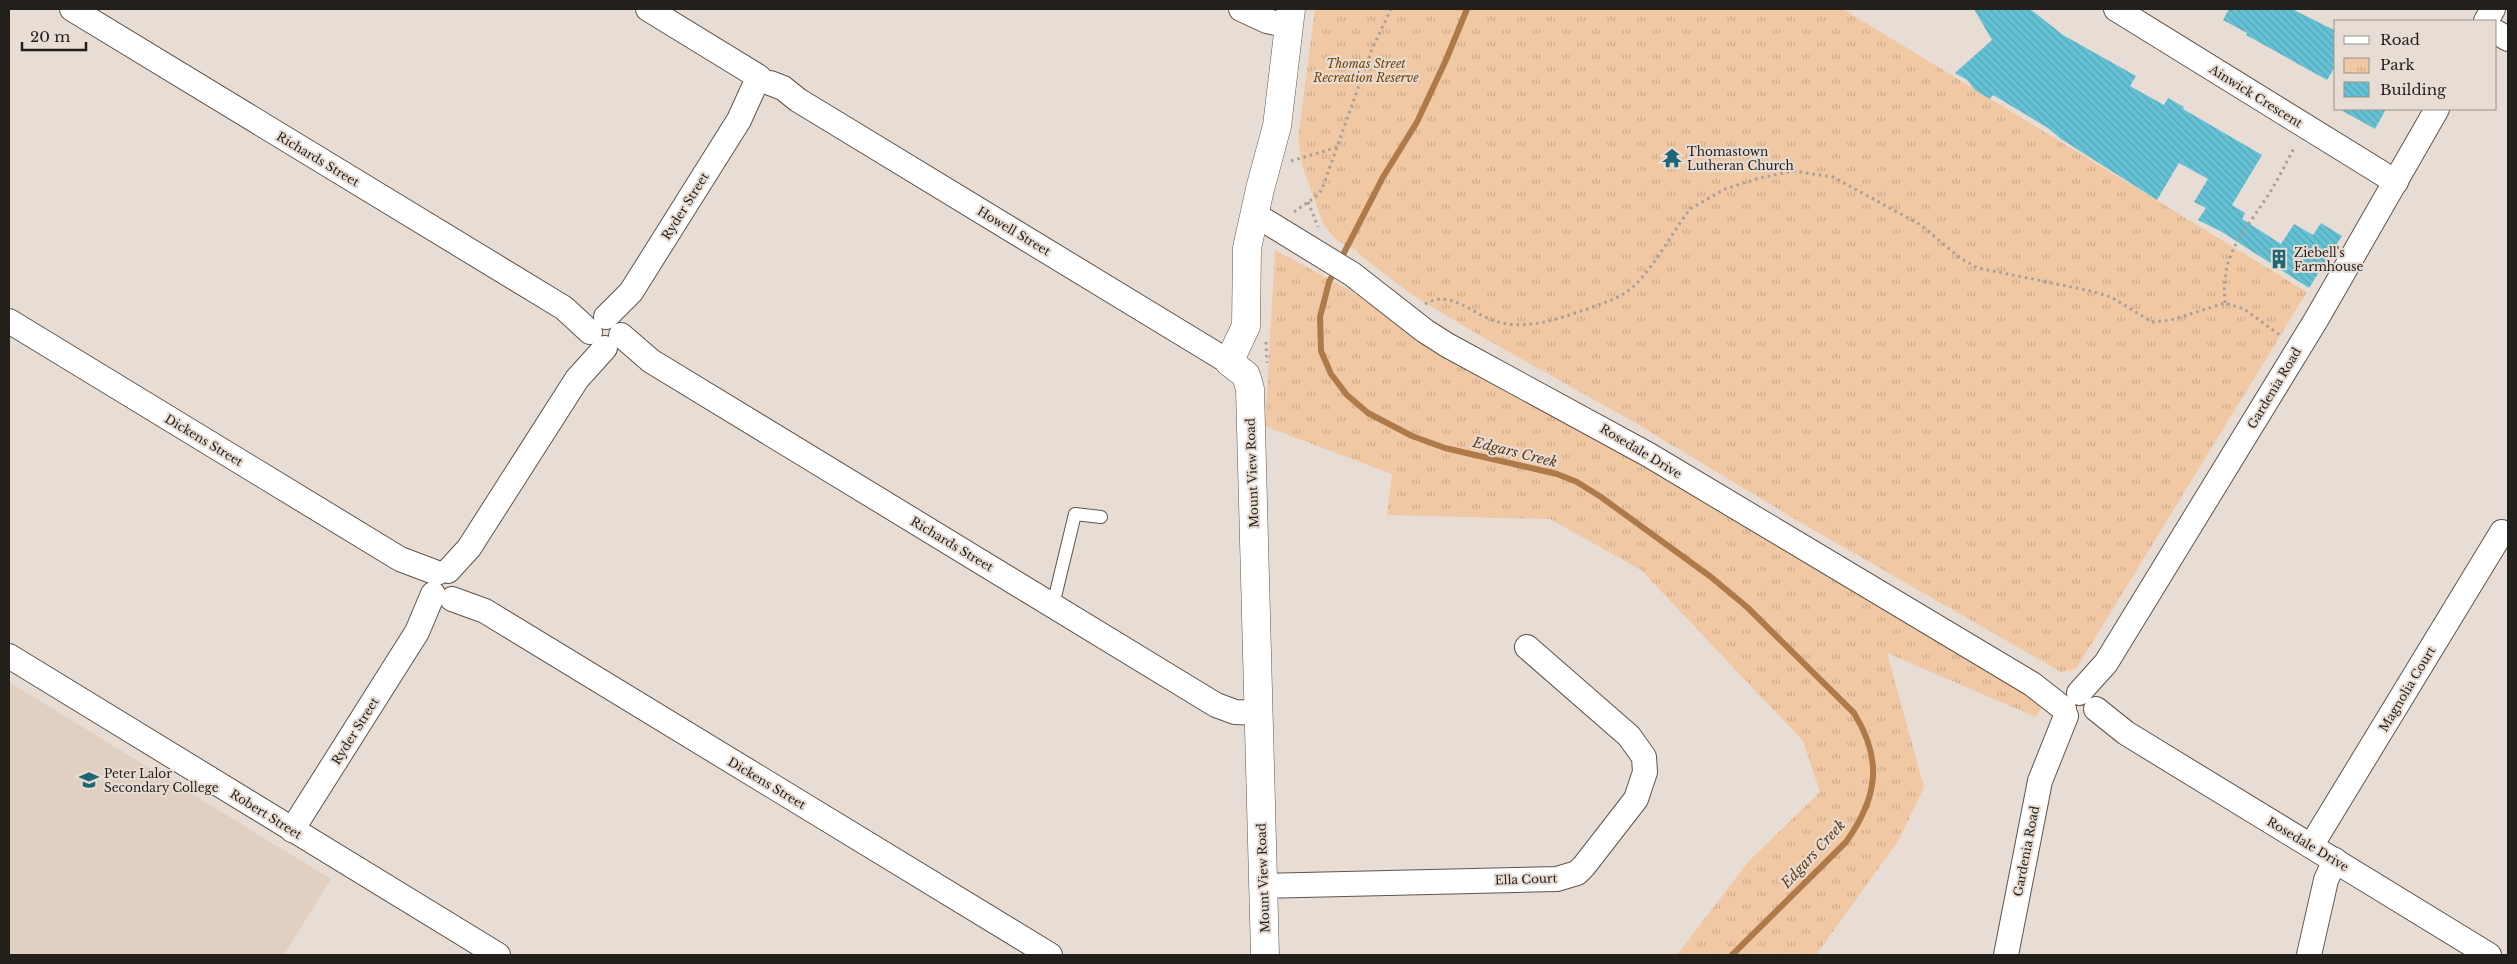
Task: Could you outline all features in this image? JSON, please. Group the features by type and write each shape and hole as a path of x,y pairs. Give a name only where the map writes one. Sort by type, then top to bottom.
{"street":[{"name":"Richards Street","path":"72,9 1226,710 1258,713"},
{"name":"Howell Street","path":"648,9 734,61 761,86 798,100 1230,362"},
{"path":"1230,362 1246,326 1247,248 1254,214 1269,162 1281,98 1290,17 1267,20 1241,9"},
{"name":"Ainwick Crescent","path":"2116,9 2396,182"},
{"path":"2487,20 2493,9"},
{"path":"2497,33 2508,39"},
{"name":"Ryder Street","path":"292,830 761,86"},
{"name":"Gardenia Road","path":"2006,955 2035,802 2040,781 2054,749 2299,348 2436,110"},
{"name":"Rosedale Drive","path":"1254,214 1352,274 1425,331 1447,345 1642,451 2032,684 2126,733 2489,955"},
{"name":"Dickens Street","path":"9,321 1050,955"},
{"name":"Mount View Road","path":"1230,362 1246,374 1250,389 1265,955"},
{"name":"Magnolia Court","path":"2311,846 2502,532"},
{"name":"Ella Court","path":"1264,886 1557,880 1577,873 1636,799 1646,772 1644,758 1629,736 1527,647"},
{"name":"Robert Street","path":"9,656 498,955"},
{"path":"2309,955 2326,880 2335,860"}],"lane":[{"path":"1053,605 1075,514 1101,517"}],"path":[{"path":"1320,232 1308,202 1322,189 1372,50 1391,9"},
{"path":"2225,303 2223,282 2230,251 2280,177 2296,145"},
{"path":"1269,162 1295,160 1338,147"},
{"path":"1418,299 1426,304 1438,298 1449,299 1494,321 1513,324 1558,320 1611,301 1626,293 1638,282 1690,209 1702,200 1725,189 1792,171 1833,177 1851,186 1921,225 1968,264 2098,293 2117,300 2152,322 2171,320 2225,303 2244,308 2268,328 2299,348"}],"shaded area":[{"name":"Peter Lalor Secondary College","path":"9,682 331,879 284,955 9,955"}],"green space":[{"name":"Thomas Street Recreation Reserve","path":"1315,9 1843,9 2307,292 2076,669 2061,672 1798,521 1632,421 1477,334 1411,294 1361,256 1356,250 1336,240 1323,223 1302,165 1298,139"},
{"path":"1275,250 1350,290 1416,337 1583,428 2046,700 2036,717 1887,653 1924,787 1899,840 1816,955 1677,955 1748,862 1820,792 1803,741 1641,570 1550,519 1387,515 1392,474 1265,426"}],"building":[{"path":"1974,9 2030,9 2063,35 2136,76 2130,86 2164,105 2168,98 2184,107 2183,109 2262,155 2232,205 2245,213 2242,219 2281,244 2294,224 2313,235 2321,223 2342,236 2309,288 2222,232 2198,220 2206,208 2194,202 2208,179 2179,163 2157,200 2061,139 2048,128 1993,95 1990,99 1975,90 1967,80 1955,73 1992,40"},
{"path":"2229,9 2292,9 2334,30 2334,68 2327,80 2223,20"},
{"path":"2341,110 2385,110 2375,129"}],"waterway":[{"name":"Edgars Creek","path":"1467,9 1417,122 1383,177 1329,282 1320,317 1321,351 1331,374 1347,395 1368,413 1412,436 1445,448 1557,474 1577,482 1601,497 1711,577 1747,607 1854,713 1863,730 1873,763 1870,794 1857,825 1846,842 1732,955"}],"place":[{"name":"Thomastown Lutheran Church","path":"1672,158"},
{"name":"Ziebell's Farmhouse","path":"2279,259"},
{"name":"Peter Lalor Secondary College","path":"89,780"}]}
